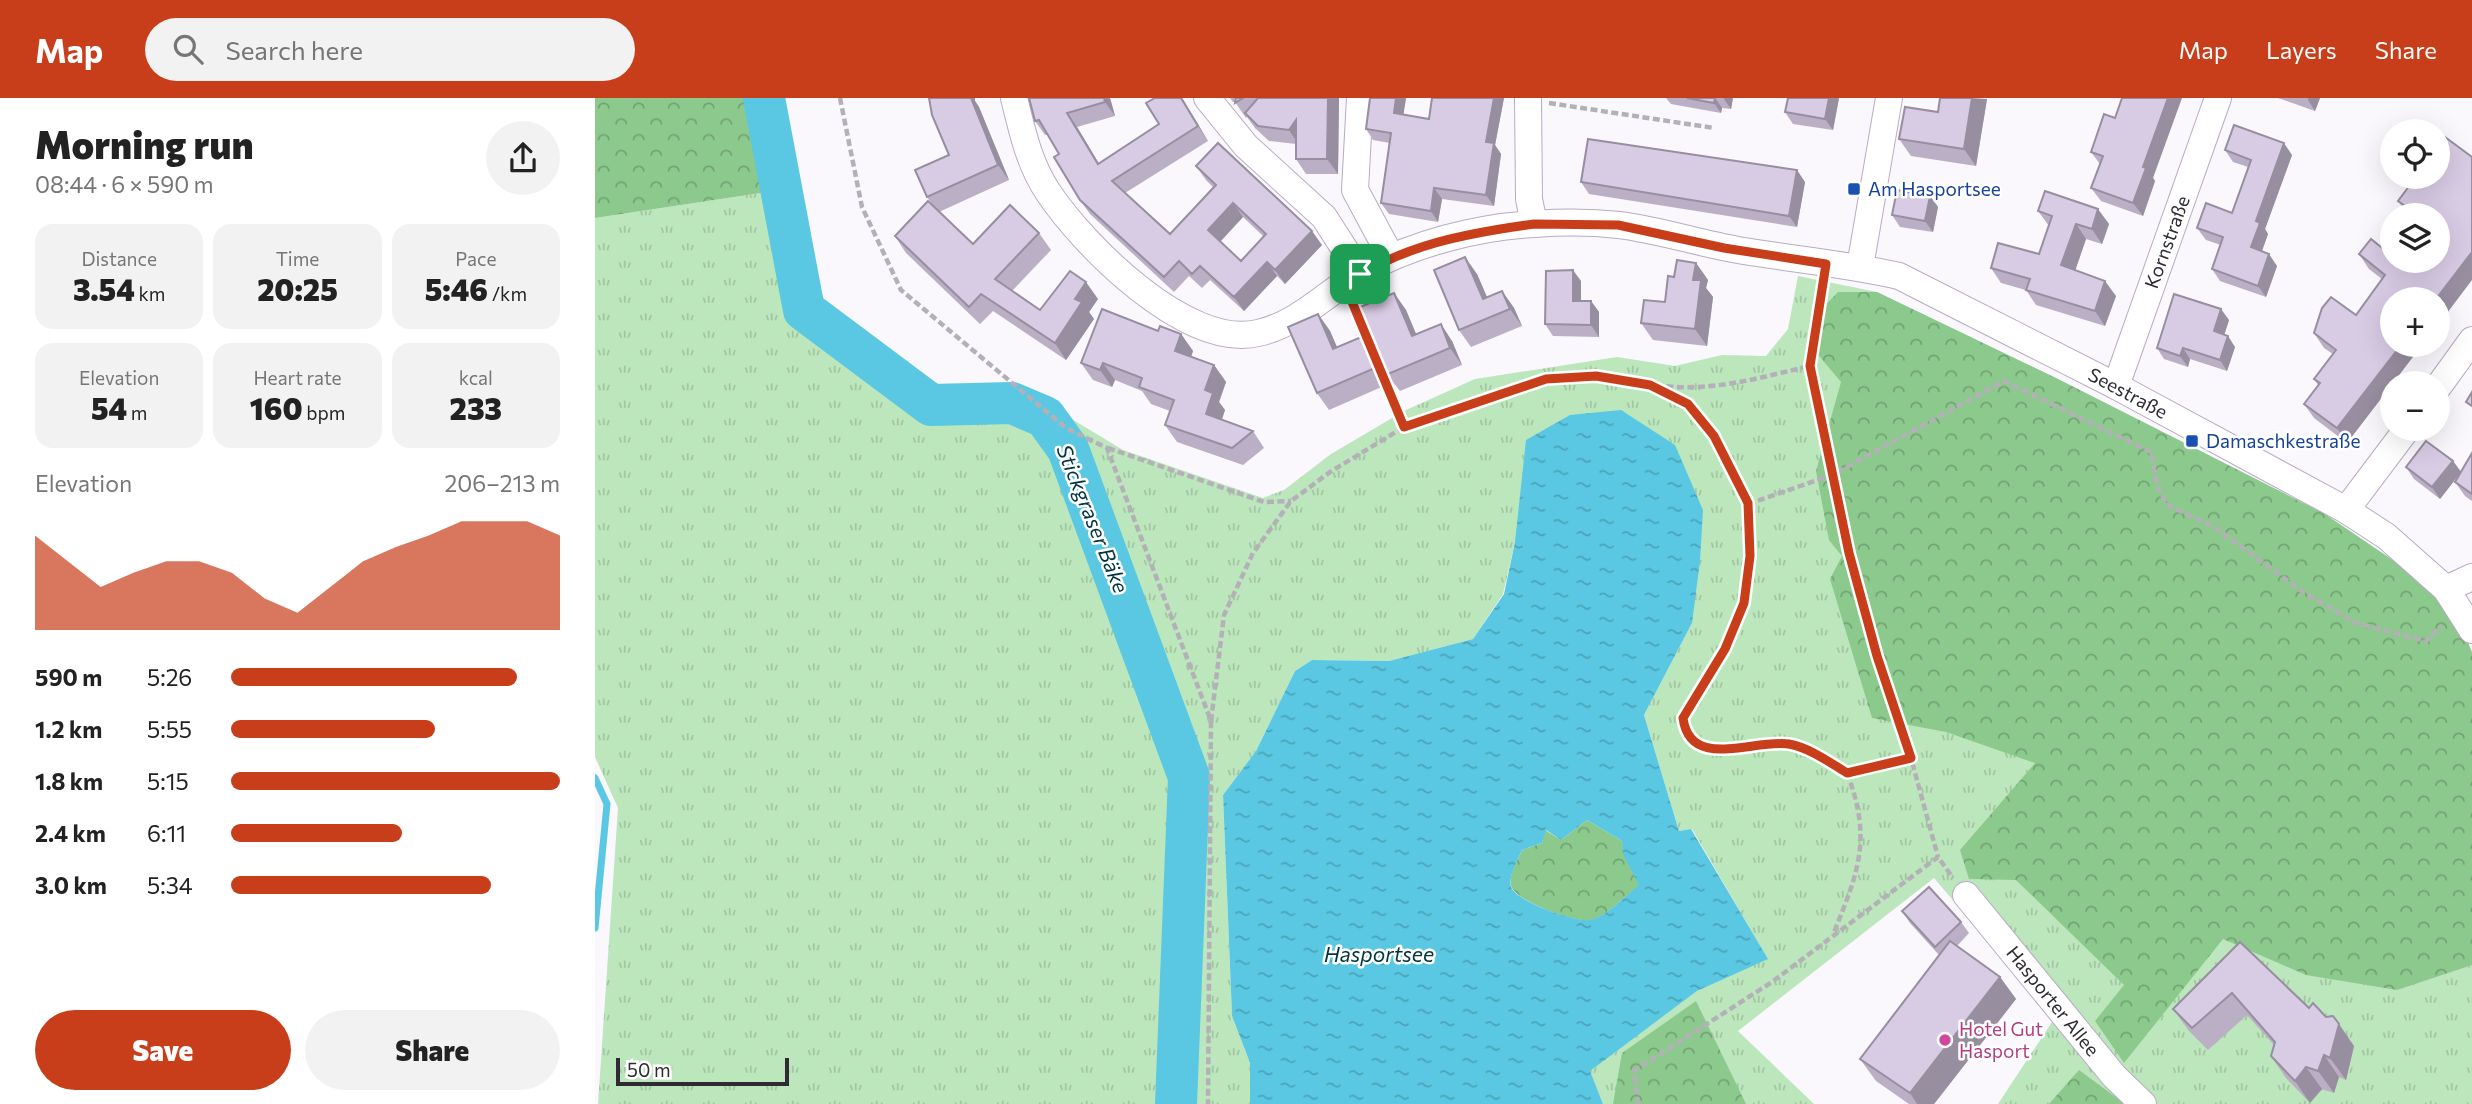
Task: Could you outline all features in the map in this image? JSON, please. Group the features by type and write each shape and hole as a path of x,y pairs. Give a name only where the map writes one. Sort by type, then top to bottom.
{"street":[{"path":"1014,98 1025,145 1047,190 1075,228 1113,265 1163,305 1197,325 1225,333 1256,334 1287,324 1352,279 1391,257 1433,243 1534,224 1618,225 1724,248 1860,267 1889,98"},
{"path":"1207,98 1246,146 1324,217 1352,279"},
{"path":"1360,98 1355,190 1391,257"},
{"name":"Kornstraße","path":"2116,386 2218,98"},
{"path":"1528,99 1529,199 1534,224"},
{"name":"Seestraße","path":"1860,267 1899,276 2116,386 2346,510 2386,536 2459,609"},
{"path":"2450,371 2472,340"},
{"path":"2346,510 2398,441"},
{"path":"2459,609 2472,577"},
{"name":"Hasporter Allee","path":"1966,895 2114,1076 2143,1104"}],"path":[{"path":"840,98 862,207 901,290 1066,428 1107,448 1263,502 1291,501"},
{"path":"1528,99 1714,128"},
{"path":"1826,264 1810,366 1832,475 1864,612 1911,758 1938,857 1966,895"},
{"path":"1352,279 1368,341"},
{"path":"1208,1104 1211,721 1224,615 1253,553 1291,501 1330,472 1404,427 1546,379 1596,376 1685,390 1718,387 1810,366"},
{"path":"1384,378 1404,427"},
{"path":"1748,503 1832,475 2004,381 2151,452 2157,485 2167,505 2213,526 2304,592 2356,623 2426,641 2459,609"},
{"path":"1650,385 1688,404 1714,436 1748,503 1750,556 1744,603 1725,649 1683,718 1685,731 1692,742 1715,750 1759,744 1789,744 1813,752 1847,773 1862,822 1857,876 1834,932"},
{"path":"1107,448 1211,721"},
{"path":"1847,773 1911,758"},
{"path":"1638,1104 1634,1071 1772,982 1834,932 1938,857"}],"green space":[{"path":"595,98 744,98 767,192 595,218"},
{"path":"767,192 798,313 920,411 1021,419 1054,442 1177,772 1161,1104 598,1104 618,808 595,757 595,218"},
{"path":"1798,276 1877,292 2054,377 2325,514 2472,652 2472,1104 1998,1104 2054,1019 1934,878 1738,1031 1814,1104 1603,1104 1589,1071 1697,991 1767,958 1692,829 1679,831 1644,715 1692,623 1515,542 1503,594 1473,639 1389,661 1312,660 1295,671 1256,751 1223,795 1232,1016 1250,1063 1250,1104 1194,1104 1203,773 1085,469 1064,433 1070,418 1123,450 1263,498 1284,490 1331,454 1404,411 1475,379 1617,357 1675,366 1722,355 1766,356 1788,329"},
{"path":"1838,292 1877,292 2054,377 2325,514 2450,599 2472,652 2472,965 2397,990 2306,975 2223,939 2124,1063 2095,1021 2124,985 2016,880 1969,879 1960,850 2035,763 1946,732 1872,718 1830,579 1842,556 1829,540 1816,471 1841,382 1815,351 1812,319"},
{"path":"1587,820 1622,841 1624,854 1640,885 1611,909 1592,920 1573,918 1547,910 1515,892 1511,886 1511,877 1522,850 1542,843 1545,830 1561,840"},
{"path":"1696,1001 1746,1104 1613,1104 1622,1053"},
{"path":"2079,1070 2125,1104 2049,1104"}],"water":[{"name":"Hasportsee","path":"1621,410 1675,445 1703,510 1692,623 1644,715 1679,831 1691,829 1768,959 1697,991 1590,1071 1603,1104 1250,1104 1250,1063 1232,1016 1223,795 1256,751 1295,671 1312,660 1389,661 1473,639 1504,594 1515,542 1526,440 1570,415","holes":["1587,820 1622,841 1623,854 1639,885 1596,918 1582,920 1547,910 1524,899 1511,887 1512,873 1522,850 1542,843 1546,830 1561,840"]}],"building":[{"path":"929,98 971,98 998,165 927,197 915,170 949,155 932,115"},
{"path":"1029,98 1104,98 1105,102 1067,113 1098,164 1159,124 1146,103 1155,98 1181,98 1198,126 1112,181 1170,234 1216,185 1196,166 1218,143 1312,231 1275,270 1267,262 1234,297 1200,266 1192,274 1179,261 1164,277 1080,200 1054,157 1059,154 1039,120 1035,121","holes":["1233,203 1266,234 1241,261 1208,230"]},
{"path":"1258,98 1328,98 1327,159 1296,159 1296,120 1289,130 1258,126 1245,113"},
{"path":"1370,98 1396,98 1394,113 1429,119 1432,98 1494,98 1486,142 1494,143 1486,195 1434,188 1431,211 1381,203 1391,133 1366,129"},
{"path":"1687,98 1715,98 1714,103"},
{"path":"1788,98 1829,98 1825,119 1785,112"},
{"path":"1940,98 1972,98 1964,149 1899,139 1905,107 1938,112"},
{"path":"2122,98 2168,98 2133,203 2091,188 2103,156 2091,152 2104,114 2115,118"},
{"path":"2234,125 2284,143 2256,221 2260,223 2251,247 2269,254 2258,286 2212,269 2223,237 2197,228 2206,203 2232,213 2251,160 2225,150"},
{"path":"1588,139 1797,170 1789,216 1581,182"},
{"path":"2450,141 2472,157 2472,252 2445,287 2380,287 2380,357 2392,357 2337,428 2304,404 2320,383 2314,379 2336,350 2314,333 2322,308 2331,297 2356,315 2385,275 2383,273 2450,273 2450,203 2398,201 2407,189 2450,189"},
{"path":"1897,190 1930,196 1925,221 1892,215"},
{"path":"2045,191 2098,209 2092,229 2076,224 2061,265 2105,281 2095,311 2026,290 2030,279 1991,268 1998,243 2039,254 2052,216 2038,211"},
{"path":"928,201 973,244 1010,205 1039,233 995,279 1040,310 1070,271 1086,282 1075,299 1082,302 1055,343 981,294 969,307 895,236"},
{"path":"2371,239 2380,246 2380,271 2359,254"},
{"path":"1465,257 1483,299 1502,291 1510,309 1459,330 1434,270"},
{"path":"1677,260 1696,263 1693,280 1701,280 1695,329 1641,323 1644,300 1665,302 1668,276 1674,277"},
{"path":"1573,270 1573,301 1591,301 1591,325 1545,324 1546,271"},
{"path":"1394,293 1412,336 1441,324 1450,348 1388,374 1384,364 1317,393 1288,327 1318,314 1333,349 1371,333 1360,307"},
{"path":"2174,294 2221,309 2214,331 2228,336 2220,360 2183,348 2180,356 2157,348"},
{"path":"1102,309 1158,331 1160,326 1181,334 1175,351 1214,365 1205,390 1213,393 1206,414 1253,431 1232,448 1165,425 1174,400 1139,387 1142,378 1103,363 1100,370 1081,363"},
{"path":"2472,392 2472,406 2466,402"},
{"path":"2426,441 2453,461 2432,487 2406,467"},
{"path":"2472,453 2472,494 2455,482"},
{"path":"1929,887 1961,922 1935,947 1902,911"},
{"path":"1950,941 2000,977 1910,1093 1860,1059"},
{"path":"2240,942 2309,1008 2313,1003 2326,1017 2333,1016 2339,1024 2330,1058 2324,1055 2318,1071 2306,1067 2295,1081 2271,1056 2275,1042 2232,993 2192,1028 2173,1009"}],"waterway":[{"name":"Stickgraser Bäke","path":"764,98 804,310 931,405 1012,403 1045,417 1068,449 1189,777 1176,1104"},
{"path":"595,778 607,804 595,928"}],"place":[{"name":"Am Hasportsee","path":"1854,189"},
{"name":"Damaschkestraße","path":"2192,441"},
{"name":"Hotel Gut Hasport","path":"1945,1040"}],"route":[{"path":"1534,224 1618,225 1724,248 1826,264 1810,366 1864,612 1911,758 1847,773 1813,752 1789,744 1759,744 1715,750 1692,742 1685,731 1683,718 1725,649 1744,603 1750,556 1748,503 1714,436 1688,404 1650,385 1596,376 1546,379 1404,427 1345,285 1360,274 1391,257 1433,243 1534,224"}]}
